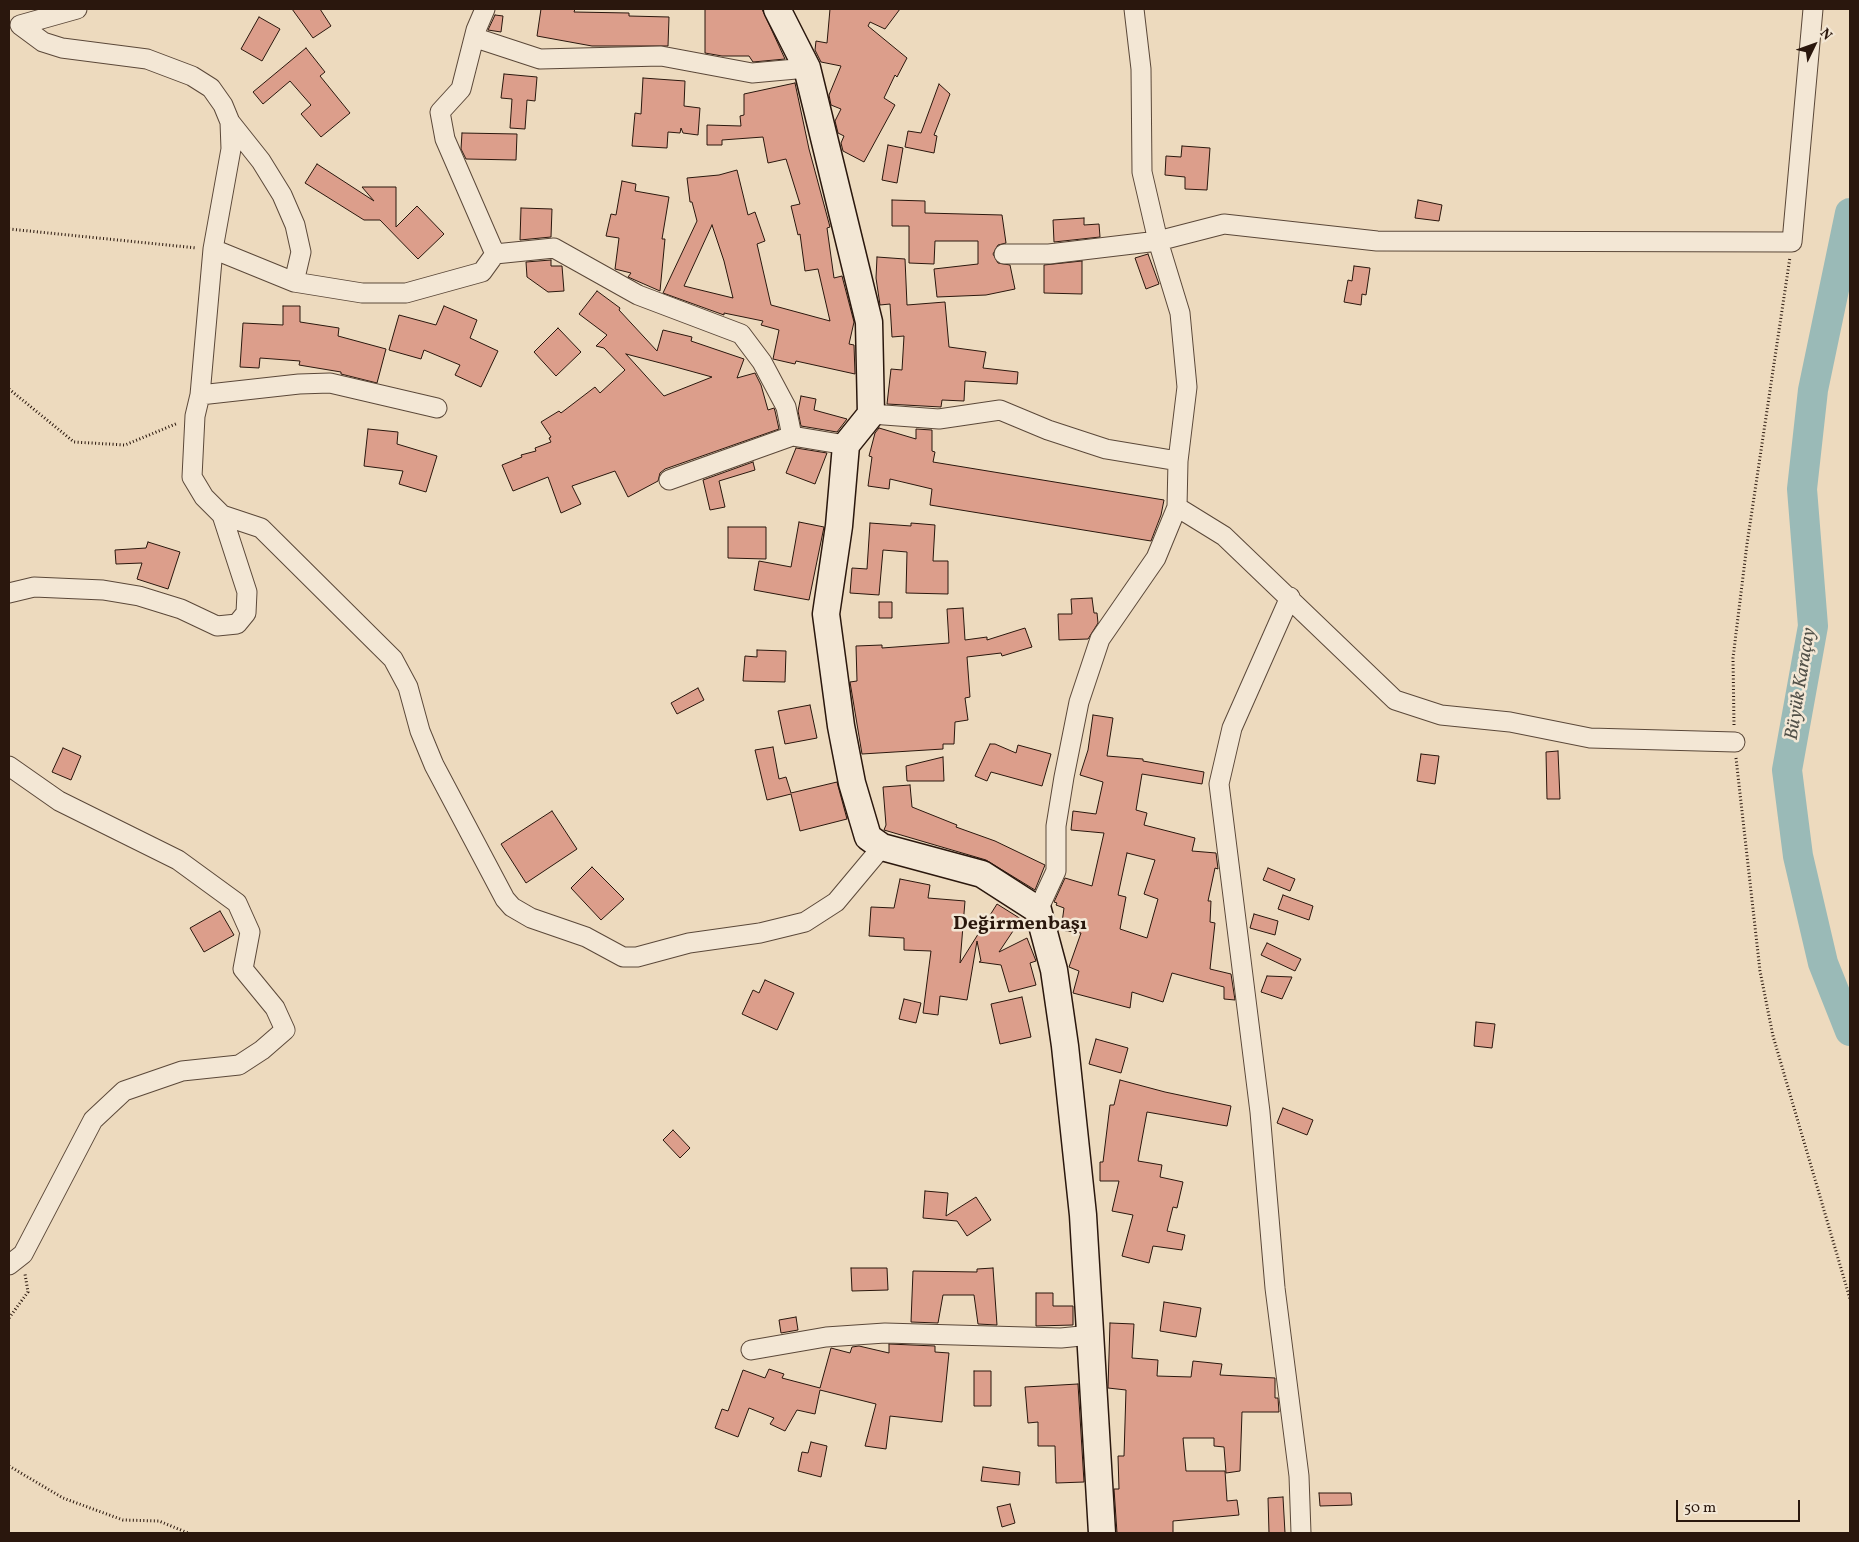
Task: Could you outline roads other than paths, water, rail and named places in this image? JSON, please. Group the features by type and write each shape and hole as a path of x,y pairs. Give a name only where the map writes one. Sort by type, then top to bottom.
{"street":[{"path":"14,24 77,9"},
{"path":"485,9 476,30 476,38 461,89 440,112 445,139 495,254"},
{"path":"777,9 807,68 869,322 871,414 846,445 839,526 826,614 841,726 852,783 868,837 882,847 982,874 1038,910"},
{"path":"1102,1533 1084,1215 1065,1046 1054,970 1038,910 1056,871 1056,826 1064,777 1079,702 1100,639 1156,558 1177,507 1178,461 1187,387 1181,322 1158,241 1142,172 1141,69 1134,9"},
{"path":"1004,254 1049,254 1158,241 1224,224 1377,241 1792,242 1813,9"},
{"path":"14,24 43,42 62,48 147,59 192,76 211,88 223,105 230,122 261,161 282,195 295,225 301,252 294,282"},
{"path":"476,38 540,59 661,56 752,73 807,68"},
{"path":"230,122 231,149 213,249 200,395 195,416 192,477 204,497 222,515 260,528 393,659 408,687 420,731 434,765 505,899 521,914 586,937 623,957 637,957 689,943 760,934 805,922 836,902 882,847"},
{"path":"213,249 294,282 362,293 406,292 482,272 495,254 554,248 638,295 741,334 762,362 786,407 792,436"},
{"path":"200,395 299,384 330,383 437,408"},
{"path":"871,414 939,419 1000,410 1048,430 1106,449 1178,461"},
{"path":"668,480 792,436 846,445"},
{"path":"1177,507 1224,536 1290,597 1395,700 1441,715 1510,722 1590,738 1735,742"},
{"path":"9,593 34,587 102,590 139,596 181,609 217,626 237,624 246,613 247,592 222,515"},
{"path":"1290,597 1232,728 1220,784 1260,1112 1275,1288 1299,1476 1302,1533"},
{"path":"9,766 59,801 178,860 237,903 250,932 243,968 276,1008 285,1030 262,1050 239,1065 182,1071 124,1091 93,1120 16,1260"},
{"path":"751,1350 826,1337 885,1333 1062,1338 1091,1335"}],"waterway":[{"name":"Büyük Karaçay","path":"1850,213 1813,390 1802,489 1813,626 1787,770 1798,856 1823,963 1850,1031"}],"district":[{"name":"Değirmenbaşı","path":"1020,925"}]}
